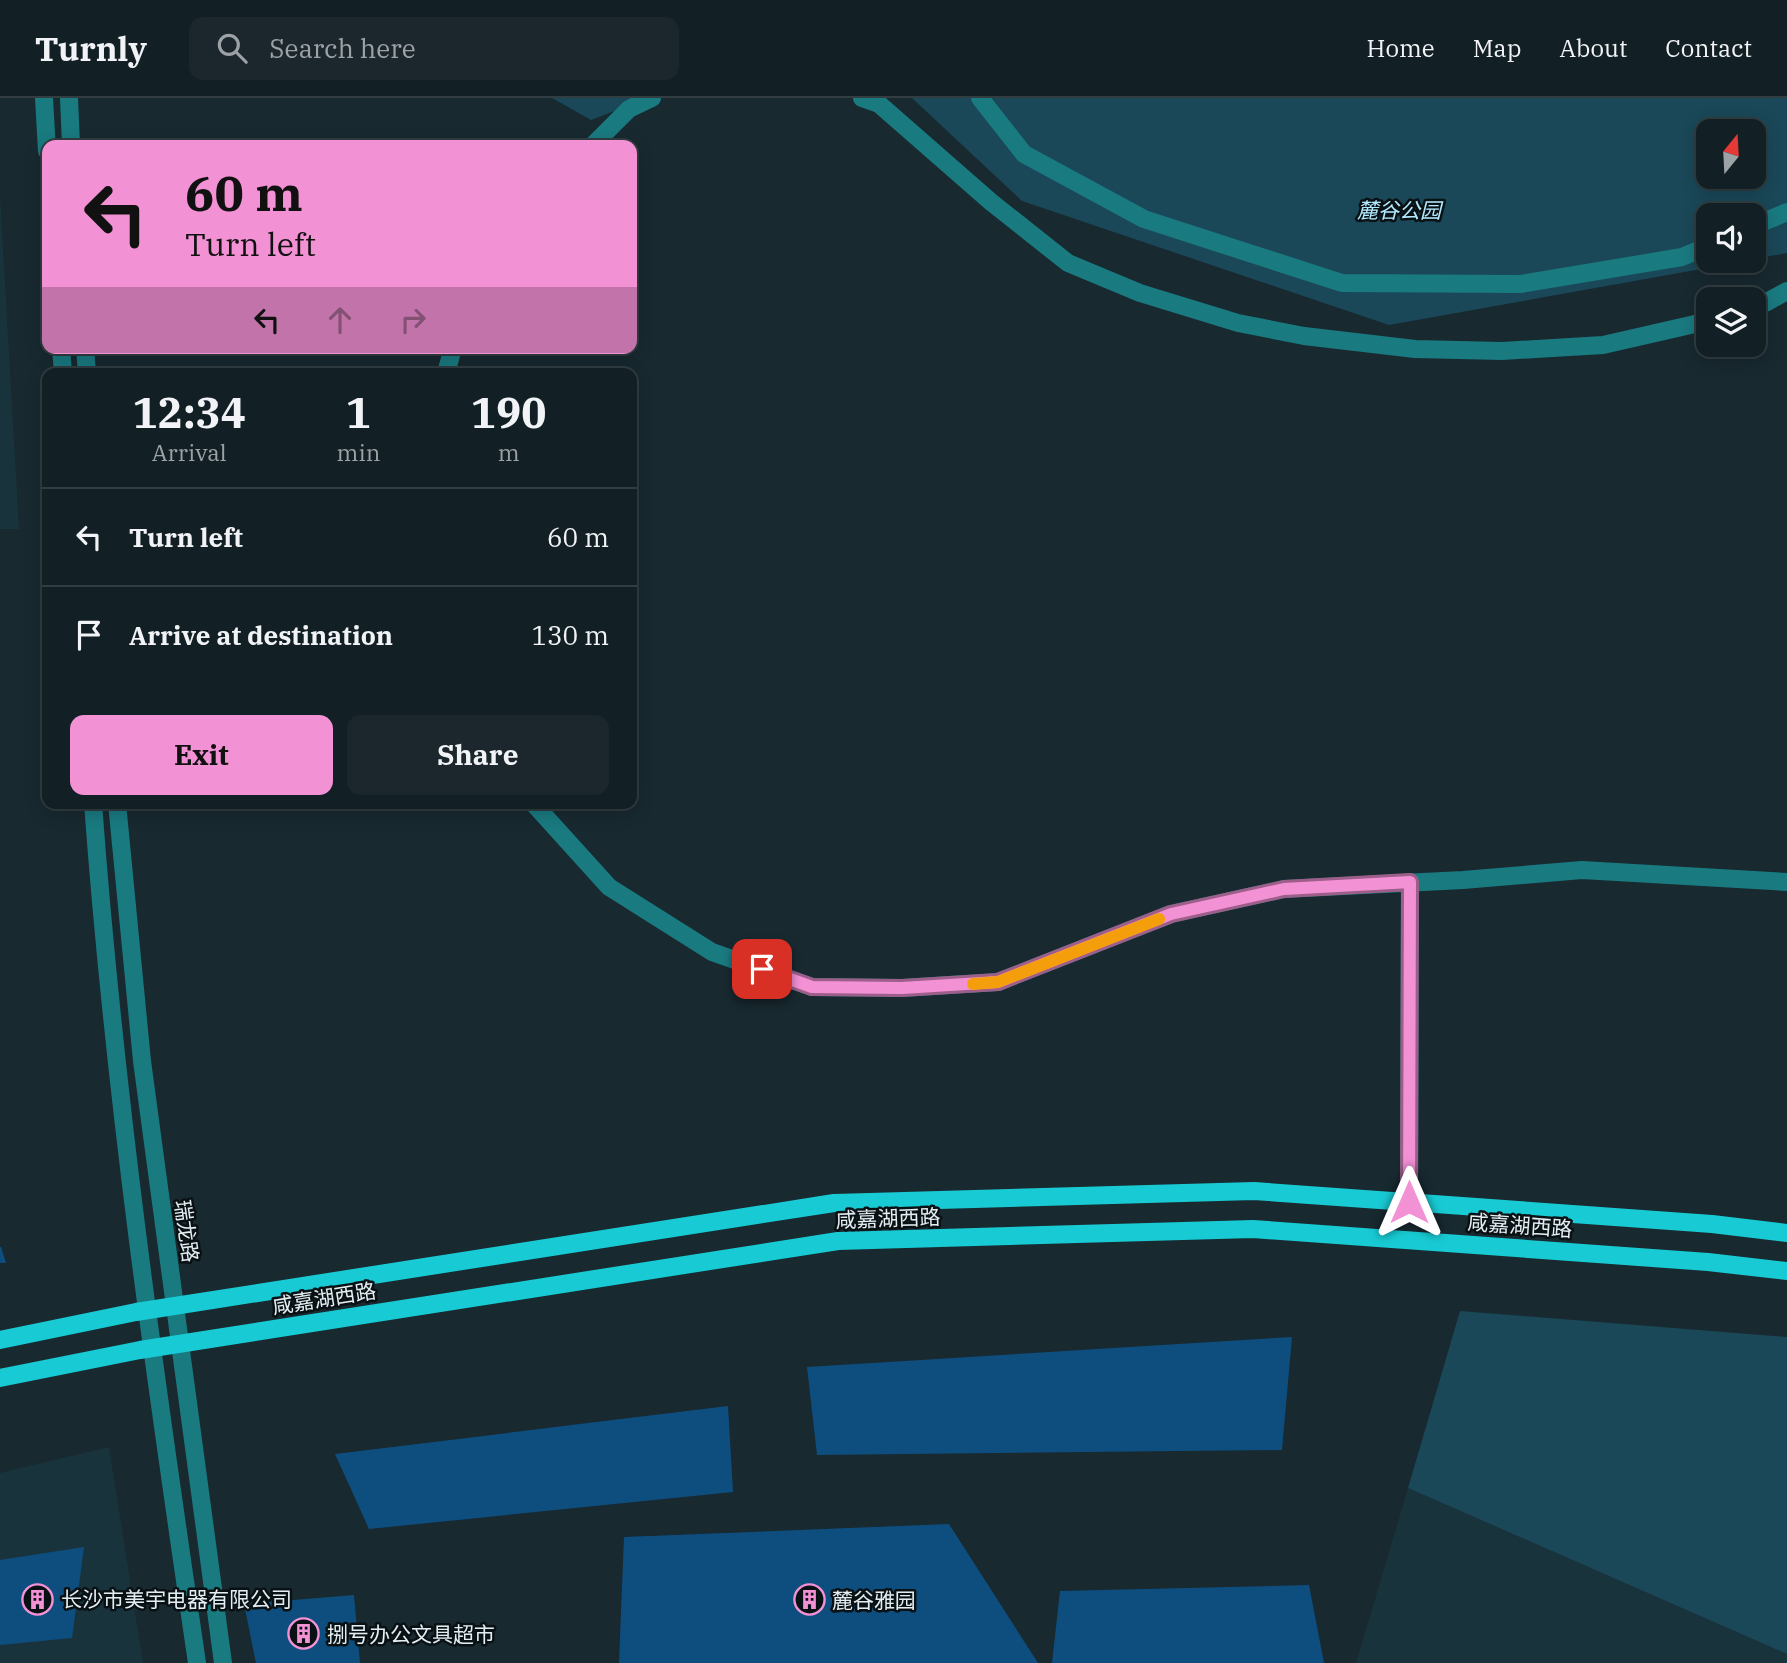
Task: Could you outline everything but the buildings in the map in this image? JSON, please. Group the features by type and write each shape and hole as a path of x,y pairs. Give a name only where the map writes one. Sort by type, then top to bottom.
{"main road":[{"name":"咸嘉湖西路","path":"0,1340 147,1310 834,1203 1254,1191 1712,1224 1787,1233"},
{"name":"咸嘉湖西路","path":"0,1378 152,1348 838,1241 1253,1229 1708,1262 1787,1271"}],"street":[{"path":"44,98 46,140"},
{"path":"69,98 71,140"},
{"path":"598,140 629,109 652,98"},
{"path":"862,98 879,104 991,202 1068,263 1140,293 1238,323 1304,336 1415,349 1502,351 1602,345 1696,324"},
{"path":"979,98 1024,154 1144,219 1342,283 1521,284 1682,257 1696,251"},
{"path":"1766,221 1787,212"},
{"path":"1766,302 1787,291"},
{"path":"94,809 115,1063 197,1663"},
{"name":"瑞龙路","path":"118,809 142,1061 223,1663"},
{"path":"538,809 609,887 712,952 812,987 902,988 998,982 1171,914 1284,889 1582,870 1787,882"},
{"path":"1409,1202 1410,882"}],"shaded area":[{"path":"0,196 19,529 0,529"},
{"path":"109,1447 143,1663 0,1663 0,1473"},
{"path":"1408,1488 1787,1654 1787,1663 1356,1663"}],"green space":[{"path":"552,98 649,98 591,120"},
{"name":"麓谷公园","path":"912,98 1787,98 1787,253 1766,257 1766,203 1696,203 1696,270 1389,325 1022,201"},
{"path":"1460,1311 1787,1337 1787,1654 1408,1488"}],"slow traffic":[{"path":"973,984 998,982 1159,919"}],"place":[{"name":"长沙市美宇电器有限公司","path":"38,1599"},
{"name":"麓谷雅园","path":"809,1600"},
{"name":"捌号办公文具超市","path":"304,1634"}],"route":[{"path":"762,969 812,987 902,988 998,982 1171,914 1284,889 1410,882 1409,1202"}]}
